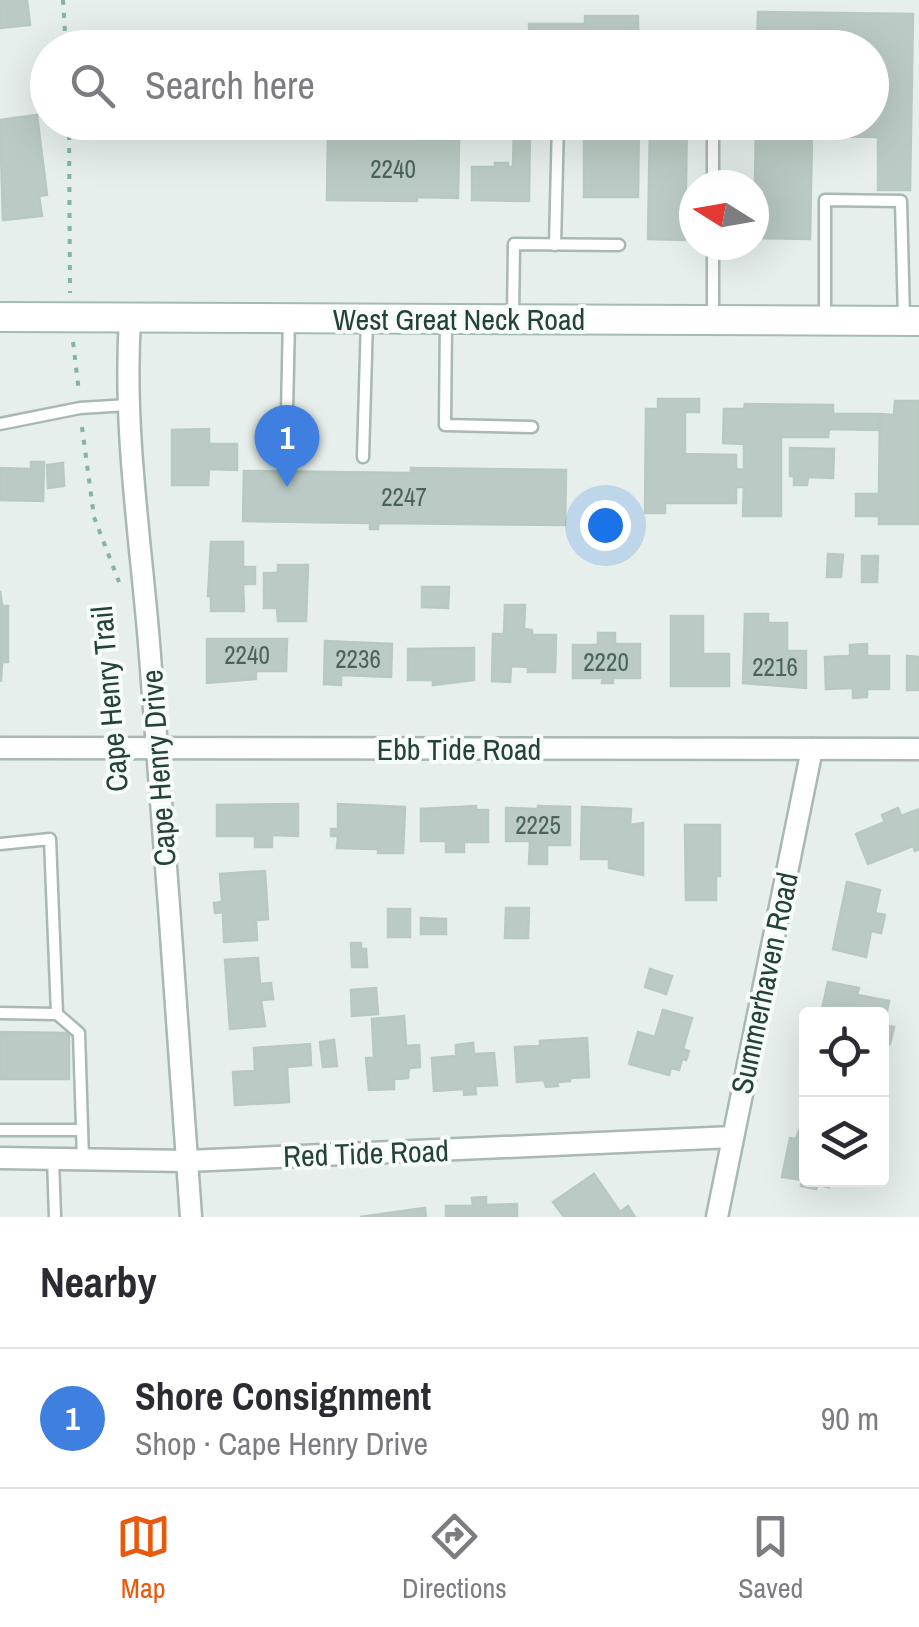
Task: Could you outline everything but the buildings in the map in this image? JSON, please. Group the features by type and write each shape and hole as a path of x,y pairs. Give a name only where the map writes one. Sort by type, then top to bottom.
{"street":[{"name":"West Great Neck Road","path":"0,317 911,321"},
{"name":"Cape Henry Drive","path":"130,319 128,405 191,1217"},
{"name":"Ebb Tide Road","path":"0,748 919,749"},
{"name":"Summerhaven Road","path":"717,1217 812,749"},
{"name":"Red Tide Road","path":"0,1158 187,1160 732,1137"}],"lane":[{"path":"556,245 558,140"},
{"path":"713,140 713,170"},
{"path":"825,320 825,200 901,201 911,321"},
{"path":"513,319 514,244 619,246"},
{"path":"713,260 713,319"},
{"path":"286,458 289,319"},
{"path":"363,457 366,319"},
{"path":"446,319 445,425 532,428"},
{"path":"0,424 80,408 128,405"},
{"path":"0,844 50,839 57,1014"},
{"path":"0,1013 57,1014 78,1033 83,1159"},
{"path":"0,1130 82,1130"},
{"path":"53,1158 55,1217"}],"path":[{"path":"63,0 65,30"},
{"name":"Cape Henry Trail","path":"69,140 70,318 80,408 94,517 124,597"}],"place":[{"name":"Shore Consignment","path":"287,487"}]}
